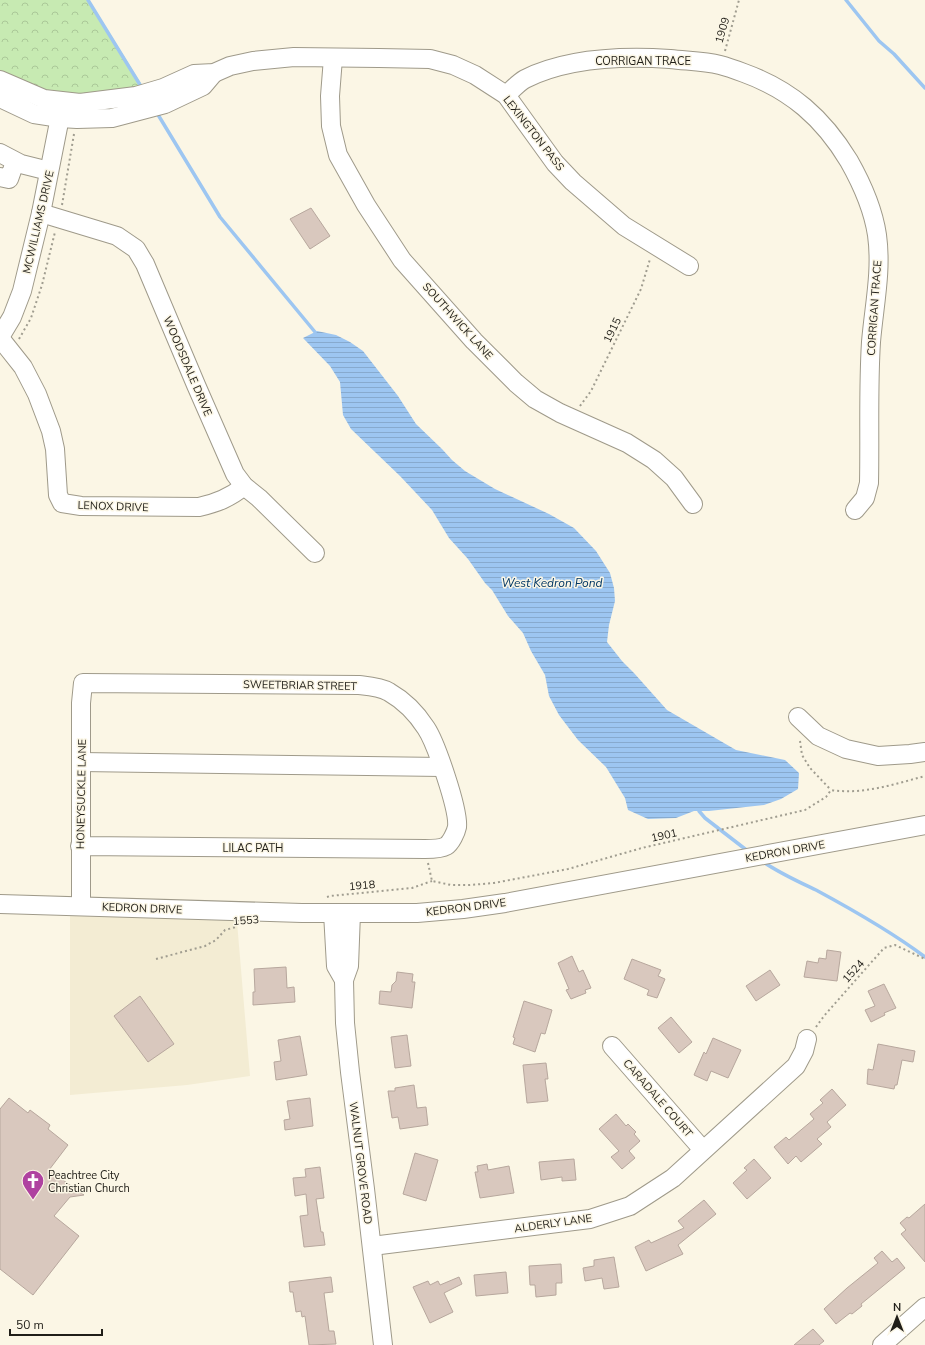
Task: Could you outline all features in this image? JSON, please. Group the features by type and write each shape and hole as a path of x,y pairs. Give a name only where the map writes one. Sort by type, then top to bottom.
{"street":[{"name":"LEXINGTON PASS","path":"0,98 34,114 62,110 80,103 136,96 163,88 194,74 214,73 230,66 253,61 294,57 430,60 453,65 475,74 506,95 555,163 573,182 624,226 689,266"},
{"name":"SOUTHWICK LANE","path":"333,58 330,96 331,126 338,155 366,205 402,260 480,346 516,383 535,399 627,443 654,460 674,478 693,504"},
{"name":"CORRIGAN TRACE","path":"506,95 524,80 552,68 587,61 665,59 721,65 764,81 791,96 814,116 839,145 858,176 869,201 877,233 879,272 871,341 869,482 865,498 855,510"},
{"name":"LEXINGTON PASS","path":"0,80 44,99 62,110"},
{"name":"MCWILLIAMS DRIVE","path":"0,337 12,317 22,291 62,110"},
{"path":"0,177 9,179 8,158 49,171"},
{"name":"WOODSDALE DRIVE","path":"40,213 117,236 136,249 146,264 235,474 244,486 259,498 315,553"},
{"name":"LENOX DRIVE","path":"0,337 23,368 37,394 51,431 55,448 58,495 62,504 88,506 199,507 215,504 232,496 244,486"},
{"name":"HONEYSUCKLE LANE","path":"81,906 81,703 83,683"},
{"name":"SWEETBRIAR STREET","path":"83,683 341,684 370,687 388,691 406,704 426,729 449,786 456,815 457,827 447,846 425,849"},
{"path":"798,718 818,736 846,749 878,756 925,752"},
{"path":"81,762 442,767"},
{"name":"KEDRON DRIVE","path":"0,904 328,913 417,913 463,909 505,903 925,825"},
{"name":"LILAC PATH","path":"80,846 425,849"},
{"name":"WALNUT GROVE ROAD","path":"328,913 336,966 344,980"},
{"name":"WALNUT GROVE ROAD","path":"351,913 349,966 344,980 345,1023 383,1345"},
{"name":"ALDERLY LANE","path":"372,1246 590,1219 630,1206 672,1178 796,1066 804,1051 807,1038"},
{"name":"CARADALE COURT","path":"612,1046 703,1150"},
{"path":"882,1345 925,1307"}],"path":[{"name":"1909","path":"721,65 739,0"},
{"name":"1915","path":"572,418 591,390 641,288 654,244"},
{"path":"800,740 802,754 810,768 832,790 841,791 883,788 925,776"},
{"name":"1901","path":"432,881 451,885 494,883 568,869 642,848 805,810 826,797 832,790"},
{"path":"425,849 432,881"},
{"name":"1918","path":"328,913 323,899 330,896 412,888 432,881"},
{"name":"1553","path":"156,959 205,946 216,940 225,930 238,927"},
{"name":"1524","path":"807,1038 824,1016 884,948 896,945 925,958"}],"shaded area":[{"path":"70,907 236,910 250,1076 187,1085 70,1095"}],"green space":[{"path":"0,0 89,0 147,93 80,103 0,80"}],"water":[{"name":"West Kedron Pond","path":"317,331 336,335 363,351 398,396 416,424 465,471 495,489 549,514 574,528 596,551 610,573 614,588 615,601 609,625 607,642 622,661 667,710 736,750 785,760 799,773 798,789 781,799 764,805 709,811 694,811 676,818 648,819 628,810 625,798 606,767 578,740 559,715 549,696 545,675 531,651 523,633 508,616 492,590 485,583 468,559 449,538 432,510 400,476 351,429 343,415 340,382 330,366 303,338"}],"building":[{"path":"311,208 330,236 310,249 290,219"},
{"path":"827,950 841,952 837,981 804,977 807,961 818,963 819,958 826,959"},
{"path":"572,956 579,972 583,970 591,988 585,990 586,993 571,999 566,990 569,989 558,963"},
{"path":"632,959 661,970 658,976 665,979 657,998 647,995 649,990 624,979"},
{"path":"286,967 287,988 294,987 295,1002 253,1005 253,992 255,992 254,969"},
{"path":"770,970 780,985 756,1001 746,986"},
{"path":"397,972 413,974 412,982 415,982 412,1008 379,1004 380,991 391,992 392,985 396,981"},
{"path":"884,984 896,1008 884,1013 885,1015 871,1022 865,1010 875,1006 868,991"},
{"path":"140,996 174,1044 148,1062 114,1016"},
{"path":"524,1001 552,1010 545,1034 541,1033 535,1052 513,1044 515,1038 513,1037"},
{"path":"671,1017 692,1042 679,1053 658,1028"},
{"path":"407,1035 411,1066 395,1068 391,1037"},
{"path":"300,1036 307,1075 276,1080 274,1062 281,1061 278,1040"},
{"path":"713,1038 741,1050 728,1078 711,1071 707,1081 694,1075 704,1052 706,1054"},
{"path":"878,1044 915,1051 913,1062 902,1060 897,1085 895,1085 894,1089 867,1084 868,1069 873,1070"},
{"path":"546,1063 548,1079 545,1079 548,1101 527,1103 523,1065"},
{"path":"414,1085 417,1108 426,1107 428,1125 400,1129 398,1117 392,1118 388,1091 395,1091 395,1088"},
{"path":"832,1089 846,1105 827,1122 831,1127 817,1139 822,1144 801,1162 796,1156 788,1164 774,1147 786,1137 789,1140 814,1119 810,1114 823,1103 820,1100"},
{"name":"Peachtree City Christian Church","path":"9,1098 28,1113 30,1110 50,1125 48,1129 68,1145 49,1170 84,1195 70,1197 54,1216 79,1236 33,1295 0,1269 0,1109"},
{"path":"310,1098 313,1126 285,1130 284,1120 290,1119 287,1101"},
{"path":"616,1114 626,1126 628,1124 636,1132 634,1134 640,1141 629,1151 635,1158 622,1169 611,1157 619,1151 599,1129"},
{"path":"415,1153 438,1160 426,1201 403,1194"},
{"path":"574,1159 576,1180 562,1181 562,1177 541,1180 539,1162"},
{"path":"754,1159 771,1178 747,1199 733,1183 747,1170 744,1168"},
{"path":"487,1164 488,1170 509,1166 514,1193 480,1198 475,1172 478,1172 477,1166"},
{"path":"320,1167 324,1198 316,1199 321,1232 323,1232 325,1245 304,1247 300,1216 308,1215 306,1194 295,1196 293,1178 306,1177 305,1169"},
{"path":"704,1200 716,1214 678,1245 683,1254 646,1271 635,1247 649,1240 651,1243 684,1228 678,1221"},
{"path":"925,1204 925,1262 901,1234 906,1230 900,1223 907,1217 909,1218"},
{"path":"882,1251 892,1262 897,1258 905,1268 861,1304 862,1306 836,1324 824,1309 878,1263 874,1258"},
{"path":"614,1257 619,1287 604,1289 602,1278 585,1281 583,1268 594,1266 594,1260"},
{"path":"561,1264 562,1283 556,1283 556,1295 536,1297 535,1285 530,1285 529,1266"},
{"path":"506,1272 508,1293 476,1296 474,1275"},
{"path":"331,1277 333,1292 324,1293 329,1331 334,1331 336,1344 309,1345 305,1316 302,1317 301,1311 296,1312 293,1292 290,1292 289,1282"},
{"path":"459,1277 462,1284 444,1293 453,1312 430,1323 413,1287 428,1281 430,1285 438,1281 440,1285"},
{"path":"813,1329 824,1341 819,1345 794,1345"}],"waterway":[{"path":"88,0 142,88"},
{"path":"846,0 879,41 894,54 925,88"},
{"path":"157,113 220,217 315,332"},
{"path":"699,811 705,818 749,852"},
{"path":"762,861 858,913 925,957"}],"place":[{"name":"Peachtree City Christian Church","path":"33,1200"}]}
